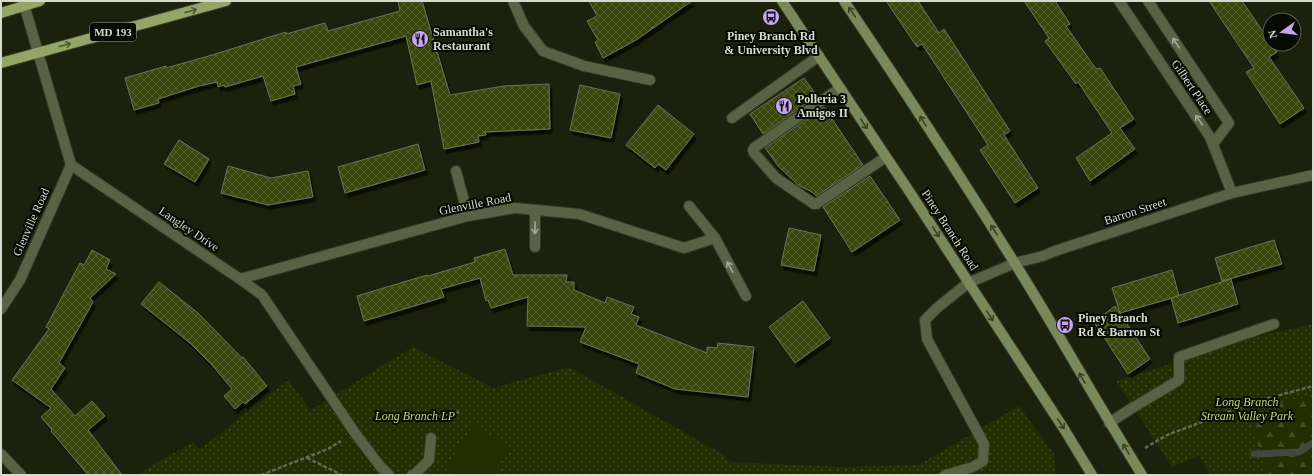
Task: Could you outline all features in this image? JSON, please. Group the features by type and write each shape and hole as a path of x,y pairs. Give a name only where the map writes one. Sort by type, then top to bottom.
{"main road":[{"path":"1,13 24,3 40,1"},
{"name":"MD 193","path":"1,63 226,1"},
{"name":"Piney Branch Road","path":"782,1 886,157 1092,475"},
{"path":"844,1 1015,263 1109,423 1142,475"}],"street":[{"path":"513,1 524,26 543,51 584,66 650,80"},
{"name":"Gilbert Place","path":"1119,1 1210,136 1232,193"},
{"path":"1148,1 1229,123 1213,144"},
{"path":"24,3 71,165"},
{"path":"732,118 819,56"},
{"path":"840,88 754,148 754,153 776,178 814,204 886,157"},
{"name":"Langley Drive","path":"71,165 262,295 355,433 380,466 389,475"},
{"name":"Glenville Road","path":"1,309 20,280 71,165"},
{"path":"456,171 468,216"},
{"name":"Barron Street","path":"975,471 983,461 984,444 927,339 925,320 937,308 968,283 1015,263 1043,256 1232,193 1313,174"},
{"path":"689,206 715,238 746,296"},
{"name":"Glenville Road","path":"240,279 468,216 515,208 579,214 684,248 715,238"},
{"path":"535,210 535,247"},
{"path":"1109,423 1179,380 1178,357 1274,324"},
{"path":"412,475 415,474 429,460 431,438"},
{"path":"1,454 21,475"},
{"path":"945,475 975,471"}],"path":[{"path":"1131,457 1167,435 1258,401 1313,386"},
{"path":"426,419 460,412"},
{"path":"261,475 328,449 355,433"},
{"path":"306,457 342,475"}],"green space":[{"name":"Long Branch Stream Valley Park","path":"1313,324 1313,475 1210,475 1199,456 1172,467 1116,381 1258,336"},
{"name":"Long Branch LP","path":"413,347 493,388 569,367 721,453 731,462 843,467 919,465 1019,406 1054,454 1056,475 136,475 193,442 200,449 288,380 311,410"},
{"path":"1313,395 1313,475 1267,475 1248,412"},
{"path":"474,424 510,448 493,475 459,475 446,467"}],"building":[{"path":"398,1 422,1 450,95 504,86 549,84 550,129 485,132 486,135 478,136 479,142 444,149 431,81 417,85 406,36 296,67 301,84 293,86 295,94 271,101 263,76 225,87 224,85 218,87 217,82 199,86 158,99 159,103 134,110 125,78 212,55 286,32 286,34 325,23 328,31 400,11"},
{"path":"589,1 692,1 636,40 603,58 595,42 598,40 587,21 597,16"},
{"path":"886,1 918,1 939,33 944,29 1010,131 1004,135 1038,188 1015,203 980,150 988,145 922,44 917,47"},
{"path":"1024,1 1055,1 1070,24 1066,26 1096,69 1100,68 1134,119 1120,128 1135,149 1090,181 1076,158 1112,133 1078,82 1076,84 1045,41 1049,38"},
{"path":"1209,1 1242,1 1262,30 1262,52 1277,52 1269,57 1304,108 1280,124 1246,72 1254,68"},
{"name":"Polleria 3 Amigos II","path":"804,78 817,96 763,134 750,114"},
{"path":"580,85 620,94 611,138 570,130"},
{"path":"658,105 694,134 666,170 658,164 655,168 626,145"},
{"path":"824,107 863,165 816,196 812,192 798,185 779,167 765,148"},
{"path":"179,140 209,159 195,182 164,164"},
{"path":"418,144 425,170 345,193 338,167"},
{"path":"228,166 271,178 308,171 313,197 268,205 221,193"},
{"path":"870,176 900,220 852,252 823,207"},
{"path":"789,228 821,235 814,271 781,265"},
{"path":"1274,240 1282,264 1222,281 1215,258"},
{"path":"505,249 513,275 567,275 566,282 574,282 574,290 605,303 607,297 634,307 631,314 639,317 636,325 707,353 707,347 717,348 718,343 754,347 748,397 675,389 636,373 639,364 580,342 586,327 527,326 528,297 491,308 488,300 486,301 480,278 441,289 444,297 364,321 357,296 475,262 474,258"},
{"path":"92,250 110,260 106,269 116,274 90,298 93,302 59,363 65,368 51,389 75,416 92,401 105,416 88,430 122,475 88,475 41,417 51,408 12,380 49,329 46,327 80,263 84,265"},
{"path":"1172,270 1179,296 1120,313 1112,288"},
{"path":"1231,279 1238,304 1178,323 1171,298"},
{"path":"159,282 198,313 242,358 243,357 267,386 245,404 243,402 235,409 224,396 232,389 212,365 190,343 141,304"},
{"path":"803,301 830,338 795,363 769,327"},
{"path":"1115,306 1150,359 1128,374 1094,322"}],"waterway":[{"path":"1254,454 1299,452 1313,443"}],"place":[{"name":"Piney Branch Rd & University Blvd","path":"771,17"},
{"name":"Samantha's Restaurant","path":"420,39"},
{"name":"Polleria 3 Amigos II","path":"784,106"},
{"name":"Piney Branch Rd & Barron St","path":"1065,325"}]}
